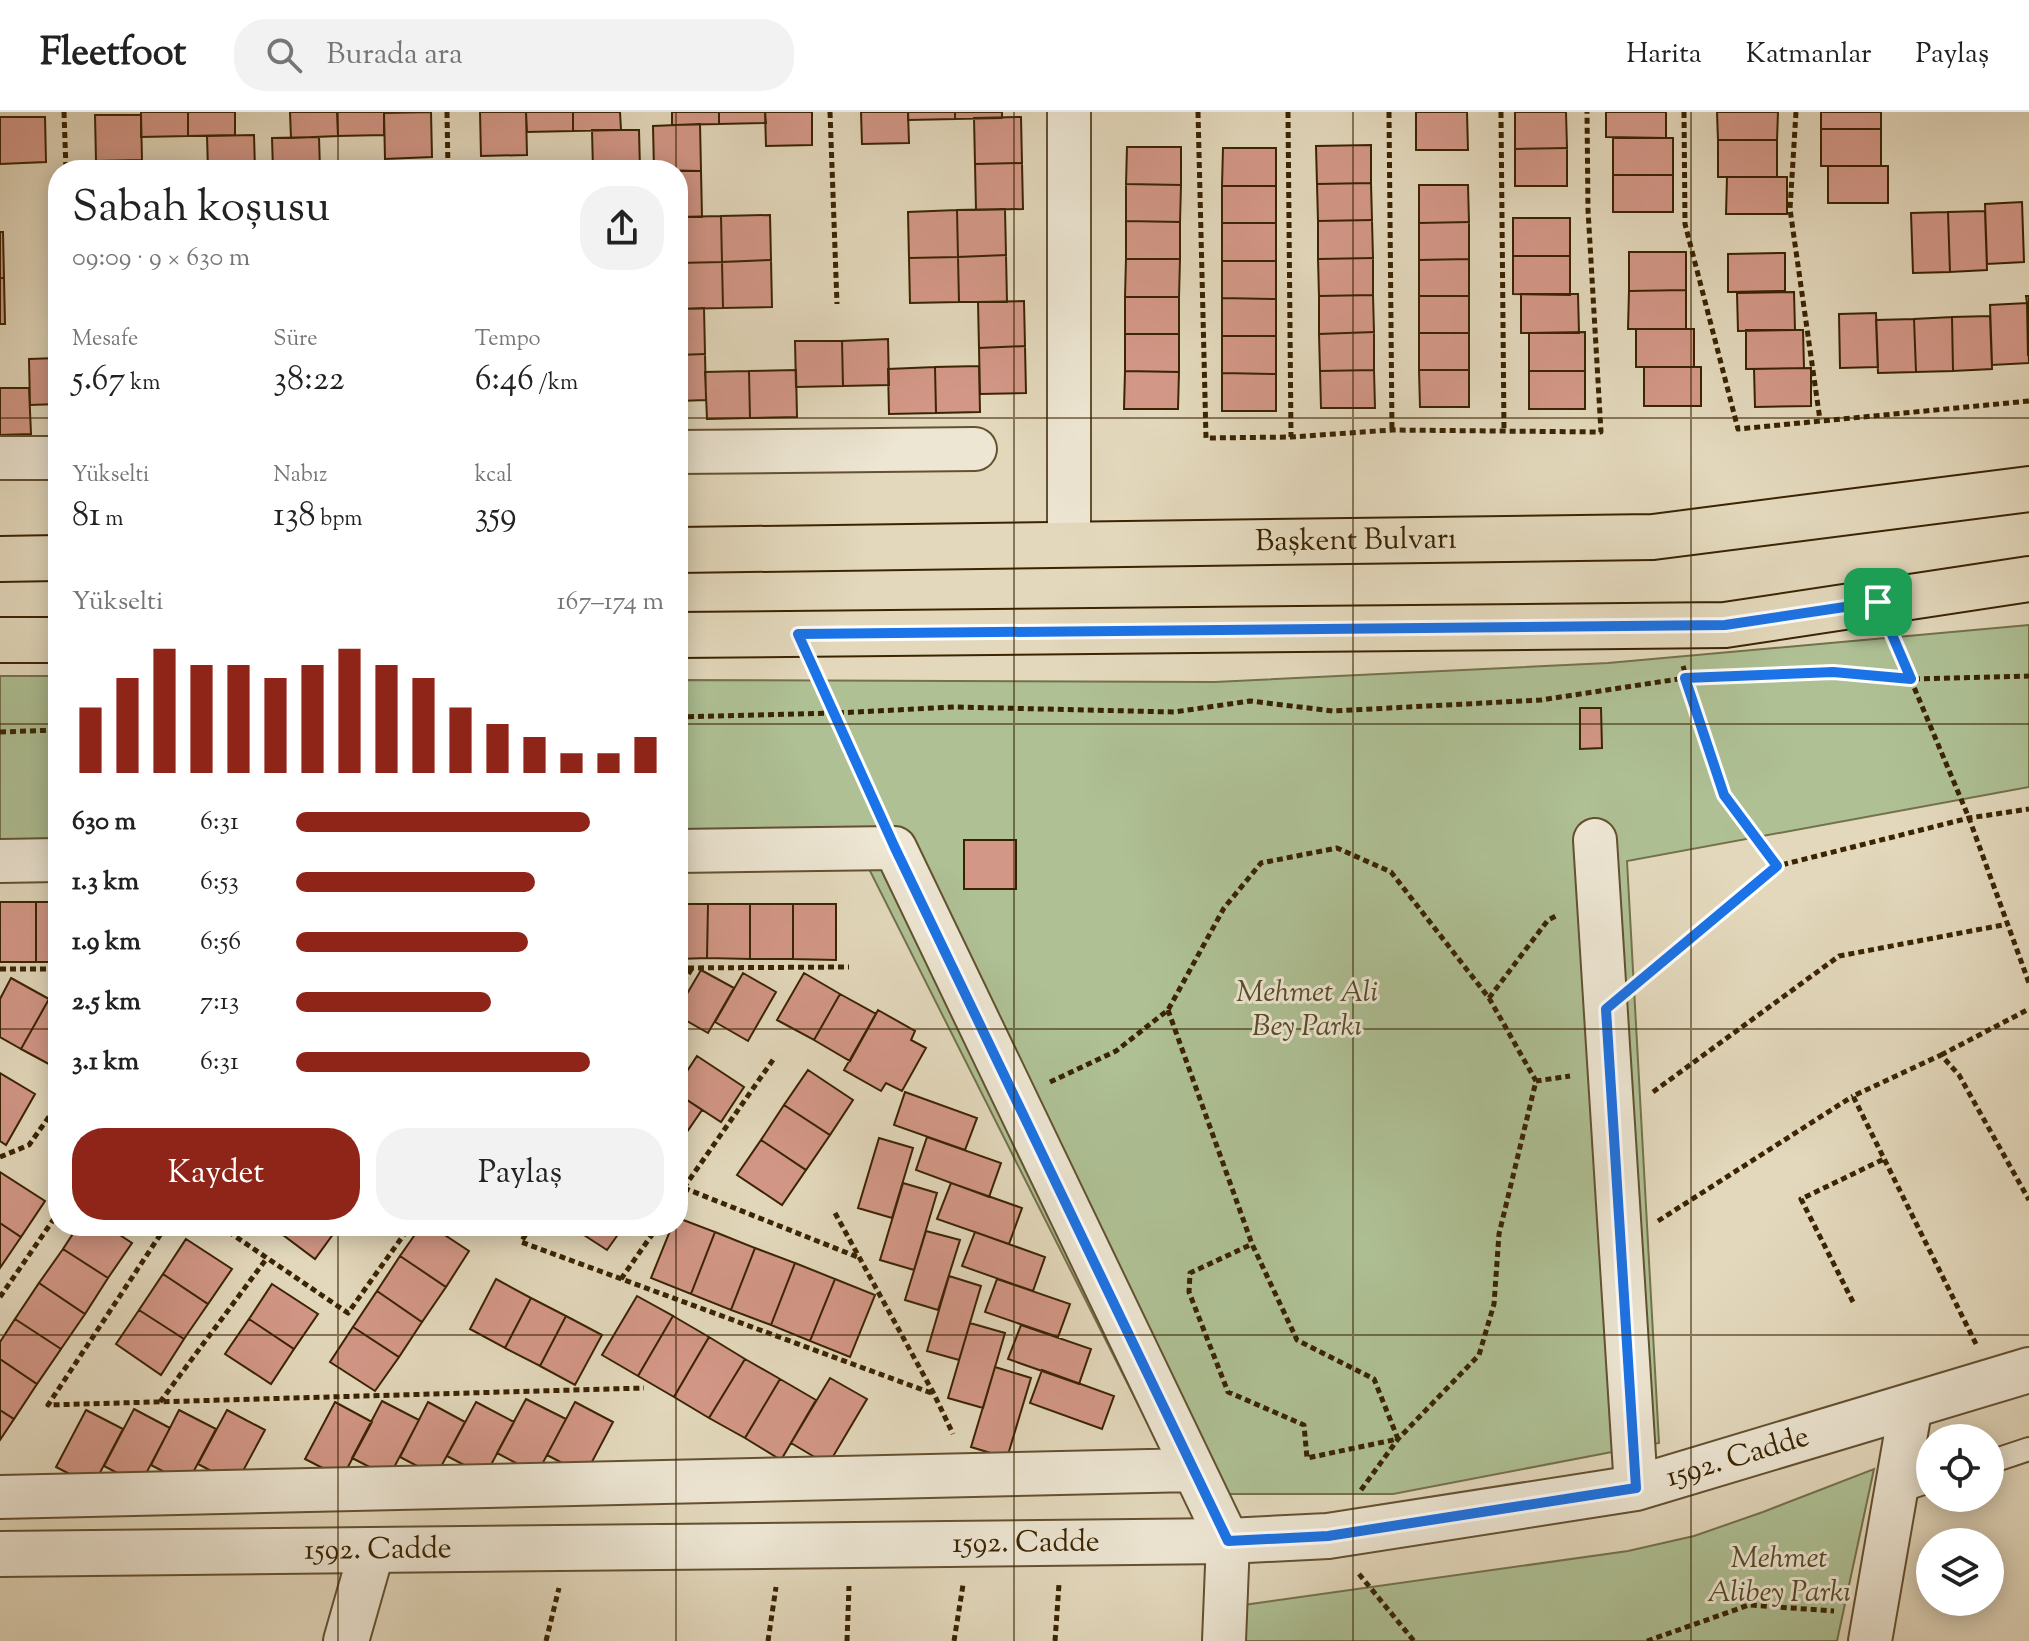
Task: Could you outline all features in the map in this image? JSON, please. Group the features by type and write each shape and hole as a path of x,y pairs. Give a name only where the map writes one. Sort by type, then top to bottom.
{"main road":[{"name":"Başkent Bulvarı","path":"688,550 1653,537 2029,489"},
{"path":"0,559 48,558"},
{"path":"688,635 1725,625 2029,579"},
{"path":"0,640 48,640"}],"street":[{"path":"1069,112 1069,545"},
{"path":"688,452 975,449"},
{"path":"0,458 48,458"},
{"path":"1595,840 1636,1488"},
{"path":"688,851 895,848 1228,1541 1224,1641"},
{"path":"0,861 48,860"},
{"name":"1592. Cadde","path":"0,1554 1228,1541 1328,1536 1636,1488 2011,1376"},
{"path":"1872,1628 1913,1487 1911,1405"},
{"path":"0,1497 1193,1470"},
{"path":"346,1641 372,1550"}],"lane":[{"path":"2004,1457 2029,1449"}],"path":[{"path":"64,112 66,160"},
{"path":"447,112 448,160"},
{"path":"830,112 837,304"},
{"path":"1198,112 1206,438 1291,437 1392,430 1601,432 1588,210 1587,112"},
{"path":"1288,112 1291,437"},
{"path":"1389,112 1392,430"},
{"path":"1501,112 1504,431"},
{"path":"1684,112 1685,224 1738,429 2029,401"},
{"path":"1796,112 1790,209 1820,420"},
{"path":"1878,602 1969,818 2029,983"},
{"path":"1675,626 1685,678 1724,795 1777,866"},
{"path":"798,634 895,848"},
{"path":"688,717 955,707 1174,712 1250,701 1333,711 1541,700 1685,678 1833,672 1911,679 2029,676"},
{"path":"0,732 48,730"},
{"path":"1606,1009 1777,866 1969,818 2029,809"},
{"path":"1015,1098 1116,1051 1168,1010 1224,908 1261,863 1337,848 1391,872 1489,998 1536,1081 1499,1234 1494,1304 1479,1355 1398,1439 1328,1536 1414,1641"},
{"path":"1489,998 1548,920 1599,896"},
{"path":"1613,1122 1839,956 2008,924"},
{"path":"688,968 849,967"},
{"path":"688,976 693,968"},
{"path":"0,969 48,969"},
{"path":"1621,1246 1853,1096 2029,1009"},
{"path":"1168,1010 1252,1244 1297,1340 1374,1379 1398,1439"},
{"path":"1941,1055 1959,1075 2029,1200"},
{"path":"688,1182 775,1057"},
{"path":"1536,1081 1610,1070"},
{"path":"1853,1096 1884,1159 2011,1376"},
{"path":"0,1157 29,1145 48,1118"},
{"path":"1853,1302 1801,1199 1884,1159"},
{"path":"688,1190 860,1258"},
{"path":"835,1213 934,1394 971,1475"},
{"path":"0,1297 48,1227"},
{"path":"159,1236 48,1405 644,1388"},
{"path":"235,1236 348,1313 403,1236"},
{"path":"525,1236 521,1242 934,1394"},
{"path":"621,1279 651,1236"},
{"path":"1252,1244 1190,1273 1189,1292 1228,1392 1304,1425 1307,1458 1398,1439"},
{"path":"160,1402 267,1258"},
{"path":"1055,1641 1062,1543"},
{"path":"954,1641 970,1544"},
{"path":"847,1641 851,1545"},
{"path":"768,1641 782,1546"},
{"path":"546,1641 569,1548"},
{"path":"1647,1641 1749,1605 1872,1628"}],"green space":[{"name":"Mehmet Ali Bey Parkı","path":"2029,625 2029,787 1627,861 1659,1443 1393,1494 1183,1494 852,835 688,837 688,680 1215,682 1608,663"},
{"path":"0,676 48,676 48,846 0,847"},
{"name":"Mehmet Alibey Parkı","path":"1874,1469 1837,1641 1242,1641 1244,1605 1628,1551 1694,1536"}],"building":[{"path":"141,112 188,112 188,136 141,137"},
{"path":"188,112 235,112 235,135 188,136"},
{"path":"290,112 337,112 338,136 291,138"},
{"path":"337,112 384,112 384,135 338,136"},
{"path":"431,112 432,157 385,159 384,113"},
{"path":"480,112 526,112 527,155 481,156"},
{"path":"526,112 573,112 573,131 527,132"},
{"path":"573,112 620,112 621,130 573,131"},
{"path":"672,112 719,112 719,124 672,125"},
{"path":"719,112 765,112 766,123 719,124"},
{"path":"765,112 812,112 812,145 766,146"},
{"path":"861,112 908,112 909,143 862,144"},
{"path":"908,112 955,112 955,119 908,120"},
{"path":"955,112 1002,112 1002,118 955,119"},
{"path":"1416,112 1467,112 1468,150 1416,150"},
{"path":"1515,112 1566,112 1567,148 1515,149"},
{"path":"1606,112 1666,112 1666,138 1606,137"},
{"path":"1717,112 1778,112 1777,140 1718,140"},
{"path":"1821,112 1881,112 1881,129 1821,129"},
{"path":"95,115 141,115 142,160 96,160"},
{"path":"0,117 45,117 46,162 0,164"},
{"path":"1021,117 1022,163 975,164 974,118"},
{"path":"700,124 701,171 688,171 688,160 654,160 653,126"},
{"path":"1821,129 1881,129 1881,166 1821,166"},
{"path":"592,130 639,130 640,160 593,160"},
{"path":"254,135 255,160 208,160 207,136"},
{"path":"319,137 320,160 273,160 272,138"},
{"path":"1613,138 1673,138 1673,175 1613,175"},
{"path":"1718,140 1777,140 1777,177 1718,177"},
{"path":"1371,145 1371,183 1317,184 1316,146"},
{"path":"1127,147 1181,147 1181,185 1126,184"},
{"path":"1223,148 1276,148 1276,186 1222,186"},
{"path":"1567,148 1567,186 1515,186 1515,149"},
{"path":"1022,163 1023,209 976,210 975,164"},
{"path":"1828,166 1888,166 1888,203 1828,203"},
{"path":"688,171 701,171 702,217 688,217"},
{"path":"1613,175 1673,175 1673,212 1613,212"},
{"path":"1727,177 1787,177 1787,214 1726,214"},
{"path":"1371,183 1372,220 1318,221 1317,184"},
{"path":"1126,184 1181,185 1180,222 1126,221"},
{"path":"1419,185 1468,185 1469,222 1419,223"},
{"path":"1222,186 1276,186 1276,223 1222,223"},
{"path":"2022,202 2024,262 1987,264 1985,204"},
{"path":"1005,209 1006,255 958,257 957,210"},
{"path":"957,210 958,257 909,258 908,212"},
{"path":"1985,211 1987,270 1950,272 1948,212"},
{"path":"1948,212 1950,272 1913,273 1911,213"},
{"path":"770,215 771,260 722,262 721,216"},
{"path":"721,216 722,262 688,263 688,217"},
{"path":"1513,218 1570,218 1570,256 1513,256"},
{"path":"1372,220 1373,258 1318,259 1318,221"},
{"path":"1126,221 1180,222 1180,259 1126,259"},
{"path":"1469,222 1469,259 1419,260 1419,223"},
{"path":"1222,223 1276,223 1276,261 1222,261"},
{"path":"0,232 3,232 4,278 0,278"},
{"path":"1629,252 1686,252 1686,290 1629,291"},
{"path":"1785,253 1785,291 1728,292 1728,254"},
{"path":"1006,255 1007,302 959,302 958,257"},
{"path":"1513,256 1570,256 1570,295 1513,294"},
{"path":"958,257 959,302 910,303 909,258"},
{"path":"1373,258 1373,295 1319,296 1318,259"},
{"path":"1126,259 1180,259 1179,297 1125,297"},
{"path":"1469,259 1469,296 1419,296 1419,260"},
{"path":"771,260 772,307 723,308 722,262"},
{"path":"1222,261 1276,261 1276,299 1222,298"},
{"path":"722,262 723,308 688,309 688,263"},
{"path":"0,278 4,278 5,324 0,324"},
{"path":"1686,290 1686,329 1628,329 1629,291"},
{"path":"1794,292 1795,330 1738,331 1737,293"},
{"path":"1521,294 1578,294 1579,333 1521,333"},
{"path":"1373,295 1374,332 1319,334 1319,296"},
{"path":"1419,296 1469,296 1469,333 1419,333"},
{"path":"2026,296 2029,296 2028,356 2027,303"},
{"path":"1125,297 1179,297 1179,334 1125,334"},
{"path":"1222,298 1276,299 1276,336 1222,336"},
{"path":"1024,301 1025,346 979,348 978,302"},
{"path":"2027,303 2029,363 1992,365 1990,305"},
{"path":"704,308 705,354 688,355 688,309"},
{"path":"1876,313 1878,367 1840,368 1839,314"},
{"path":"1990,316 1992,369 1953,371 1952,317"},
{"path":"1952,317 1953,371 1916,372 1914,319"},
{"path":"1914,319 1916,372 1878,373 1876,320"},
{"path":"1636,329 1694,329 1694,367 1636,367"},
{"path":"1746,330 1803,330 1804,368 1746,369"},
{"path":"1374,332 1374,370 1320,371 1319,334"},
{"path":"1585,332 1585,371 1529,371 1529,333"},
{"path":"1419,333 1469,333 1469,370 1419,370"},
{"path":"1125,334 1179,334 1179,372 1125,371"},
{"path":"1222,336 1276,336 1276,374 1222,373"},
{"path":"888,339 889,385 843,386 842,341"},
{"path":"795,341 842,341 843,386 796,387"},
{"path":"1025,346 1026,393 980,394 979,348"},
{"path":"705,354 706,400 688,401 688,355"},
{"path":"48,358 48,404 30,405 29,359"},
{"path":"979,366 980,412 936,413 935,367"},
{"path":"935,367 936,413 889,414 888,369"},
{"path":"1644,367 1701,367 1701,406 1644,406"},
{"path":"1811,368 1811,406 1755,407 1754,369"},
{"path":"796,370 797,417 750,418 749,371"},
{"path":"1374,370 1375,408 1321,408 1320,371"},
{"path":"1419,370 1469,370 1469,407 1420,407"},
{"path":"749,371 750,418 707,419 705,372"},
{"path":"1125,371 1179,372 1178,409 1124,409"},
{"path":"1529,371 1585,371 1585,409 1529,409"},
{"path":"1222,373 1276,374 1276,411 1222,411"},
{"path":"0,388 29,388 31,434 0,435"},
{"path":"1580,708 1601,708 1602,748 1580,749"},
{"path":"964,840 1016,840 1016,889 964,889"},
{"path":"0,902 36,902 36,962 0,962"},
{"path":"36,902 48,902 48,962 36,962"},
{"path":"688,904 708,904 707,958 688,959"},
{"path":"708,904 750,904 750,959 707,958"},
{"path":"750,904 793,904 793,959 750,959"},
{"path":"793,904 836,904 836,960 793,959"},
{"path":"701,970 734,988 708,1033 688,1022 688,992"},
{"path":"743,973 776,992 748,1041 715,1022"},
{"path":"804,973 840,994 814,1040 777,1020"},
{"path":"11,978 48,998 21,1049 0,1037 0,999"},
{"path":"840,994 876,1014 850,1061 814,1040"},
{"path":"48,1001 48,1064 21,1049"},
{"path":"878,1010 915,1031 911,1040 926,1048 902,1091 886,1083 881,1091 844,1070"},
{"path":"697,1056 744,1087 721,1122 688,1101 688,1070"},
{"path":"808,1070 853,1100 830,1135 784,1105"},
{"path":"0,1073 35,1094 6,1145 0,1141"},
{"path":"905,1092 977,1118 965,1150 894,1125"},
{"path":"688,1101 702,1110 688,1130"},
{"path":"784,1105 830,1135 806,1170 761,1140"},
{"path":"927,1137 1001,1163 989,1197 916,1170"},
{"path":"879,1138 913,1148 892,1218 858,1208"},
{"path":"761,1140 806,1170 782,1205 737,1175"},
{"path":"0,1172 45,1201 21,1237 0,1223"},
{"path":"903,1183 937,1193 914,1270 880,1260"},
{"path":"951,1183 1022,1208 1009,1244 937,1219"},
{"path":"688,1222 715,1232 691,1294 651,1278 668,1236 688,1236"},
{"path":"0,1223 21,1237 0,1268"},
{"path":"926,1231 960,1240 938,1310 905,1300"},
{"path":"715,1232 755,1248 731,1310 691,1294"},
{"path":"975,1232 1045,1257 1033,1291 962,1266"},
{"path":"71,1236 121,1236 132,1243 108,1278 63,1249"},
{"path":"284,1236 332,1236 315,1259"},
{"path":"414,1236 446,1236 469,1251 446,1287 400,1256"},
{"path":"585,1236 617,1236 607,1250"},
{"path":"186,1239 232,1269 208,1304 163,1274"},
{"path":"755,1248 795,1263 771,1325 731,1310"},
{"path":"63,1249 108,1278 85,1314 39,1283"},
{"path":"400,1256 446,1287 422,1322 377,1291"},
{"path":"795,1263 835,1279 810,1341 771,1325"},
{"path":"163,1274 208,1304 184,1339 139,1310"},
{"path":"949,1276 981,1286 959,1360 927,1351"},
{"path":"496,1279 531,1298 505,1348 470,1329"},
{"path":"835,1279 875,1295 850,1357 810,1341"},
{"path":"997,1279 1070,1304 1058,1337 985,1312"},
{"path":"39,1283 85,1314 61,1349 15,1319"},
{"path":"272,1284 318,1314 294,1349 249,1319"},
{"path":"377,1291 422,1322 399,1357 353,1327"},
{"path":"637,1296 673,1316 638,1376 602,1355"},
{"path":"531,1298 566,1316 540,1366 505,1348"},
{"path":"139,1310 184,1339 161,1375 116,1344"},
{"path":"566,1316 602,1335 575,1385 540,1366"},
{"path":"673,1316 709,1337 674,1397 638,1376"},
{"path":"15,1319 61,1349 37,1384 0,1359 0,1342"},
{"path":"249,1319 294,1349 271,1384 225,1354"},
{"path":"970,1323 1005,1333 983,1408 948,1398"},
{"path":"1021,1325 1091,1349 1079,1384 1008,1359"},
{"path":"353,1327 399,1357 375,1391 330,1362"},
{"path":"709,1337 745,1359 709,1418 674,1397"},
{"path":"0,1359 37,1384 14,1419 0,1410"},
{"path":"745,1359 780,1379 745,1438 709,1418"},
{"path":"995,1367 1031,1378 1007,1458 971,1447"},
{"path":"1042,1370 1114,1396 1102,1429 1030,1403"},
{"path":"830,1378 867,1399 828,1465 791,1443"},
{"path":"780,1379 816,1400 781,1460 745,1438"},
{"path":"526,1399 566,1419 537,1474 497,1453"},
{"path":"382,1401 419,1420 389,1477 352,1458"},
{"path":"335,1402 372,1422 342,1478 305,1459"},
{"path":"428,1402 465,1422 436,1476 400,1457"},
{"path":"476,1402 514,1422 485,1476 447,1456"},
{"path":"575,1402 613,1422 585,1475 547,1455"},
{"path":"134,1409 170,1428 140,1485 104,1466"},
{"path":"0,1410 14,1419 0,1440"},
{"path":"86,1410 123,1429 93,1486 56,1467"},
{"path":"179,1410 216,1429 187,1484 151,1465"},
{"path":"227,1410 265,1430 236,1484 198,1464"}],"route":[{"path":"1878,602 1911,679 1833,672 1685,678 1724,795 1777,866 1606,1009 1636,1488 1328,1536 1228,1541 895,848 798,634 1725,625 1878,602"}]}
